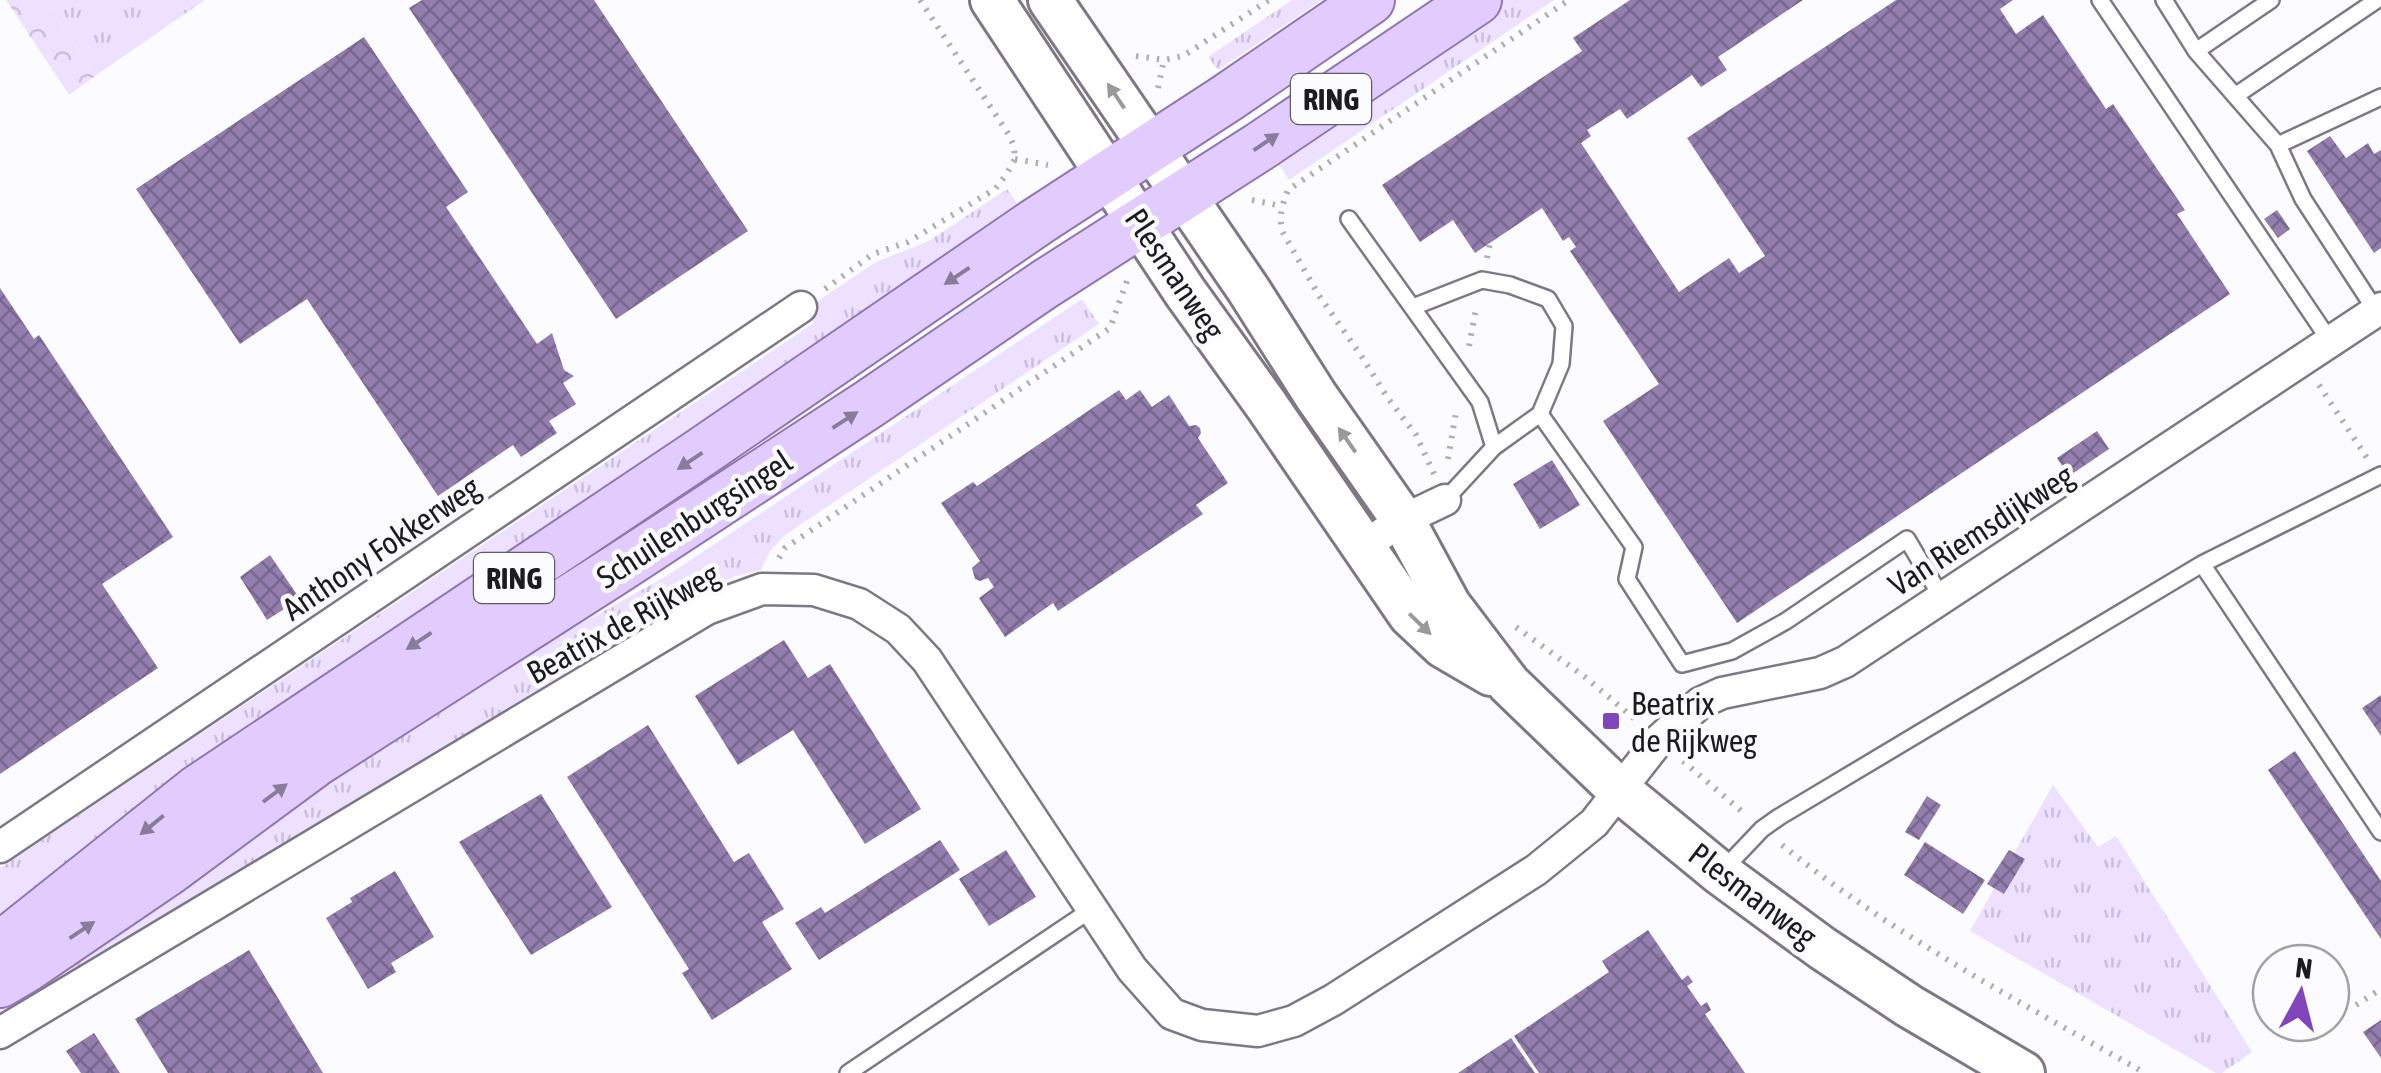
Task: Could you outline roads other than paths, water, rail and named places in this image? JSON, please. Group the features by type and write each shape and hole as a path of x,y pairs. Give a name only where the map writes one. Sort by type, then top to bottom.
{"main road":[{"name":"Plesmanweg","path":"992,0 1185,292 1410,615 1443,646 1508,684"},
{"name":"Plesmanweg","path":"1050,0 1402,520 1449,604 1508,684 1619,790 1720,873 1909,1006 2023,1073"},
{"name":"RING","path":"1108,176 1370,0"},
{"name":"RING","path":"1140,224 1477,0"},
{"name":"Schuilenburgsingel","path":"0,948 197,790 1108,176"},
{"name":"Schuilenburgsingel","path":"0,982 168,872 317,761 1140,224"}],"street":[{"name":"Anthony Fokkerweg","path":"0,847 802,307"},
{"name":"Van Riemsdijkweg","path":"1619,790 1670,729 1700,703 1722,693 1820,673 1845,662 2379,309"},
{"path":"1362,546 1402,520 1445,500"},
{"name":"Beatrix de Rijkweg","path":"0,1033 707,609 762,589 814,590 844,599 859,604 898,630 927,660 1132,969 1172,1014 1202,1025 1258,1031 1294,1021 1333,1000 1536,870 1594,823 1619,790"}],"lane":[{"path":"2100,0 2330,341"},
{"path":"2164,0 2196,52 2278,145 2303,199 2379,309"},
{"path":"2196,52 2271,0"},
{"path":"2235,96 2377,0"},
{"path":"2278,145 2381,97"},
{"path":"1350,220 1480,402 1494,447"},
{"path":"1413,307 1482,280 1510,284 1548,300 1564,326 1561,364 1540,414 1494,447 1445,500"},
{"path":"1540,414 1634,547 1627,578 1682,664 1732,651 1786,621 1907,540 1942,598"},
{"path":"1720,873 1780,816 2202,564 2380,475"},
{"path":"2202,564 2381,832"},
{"path":"848,1073 1092,909"}],"place":[{"name":"Beatrix de Rijkweg","path":"1611,721"}]}
